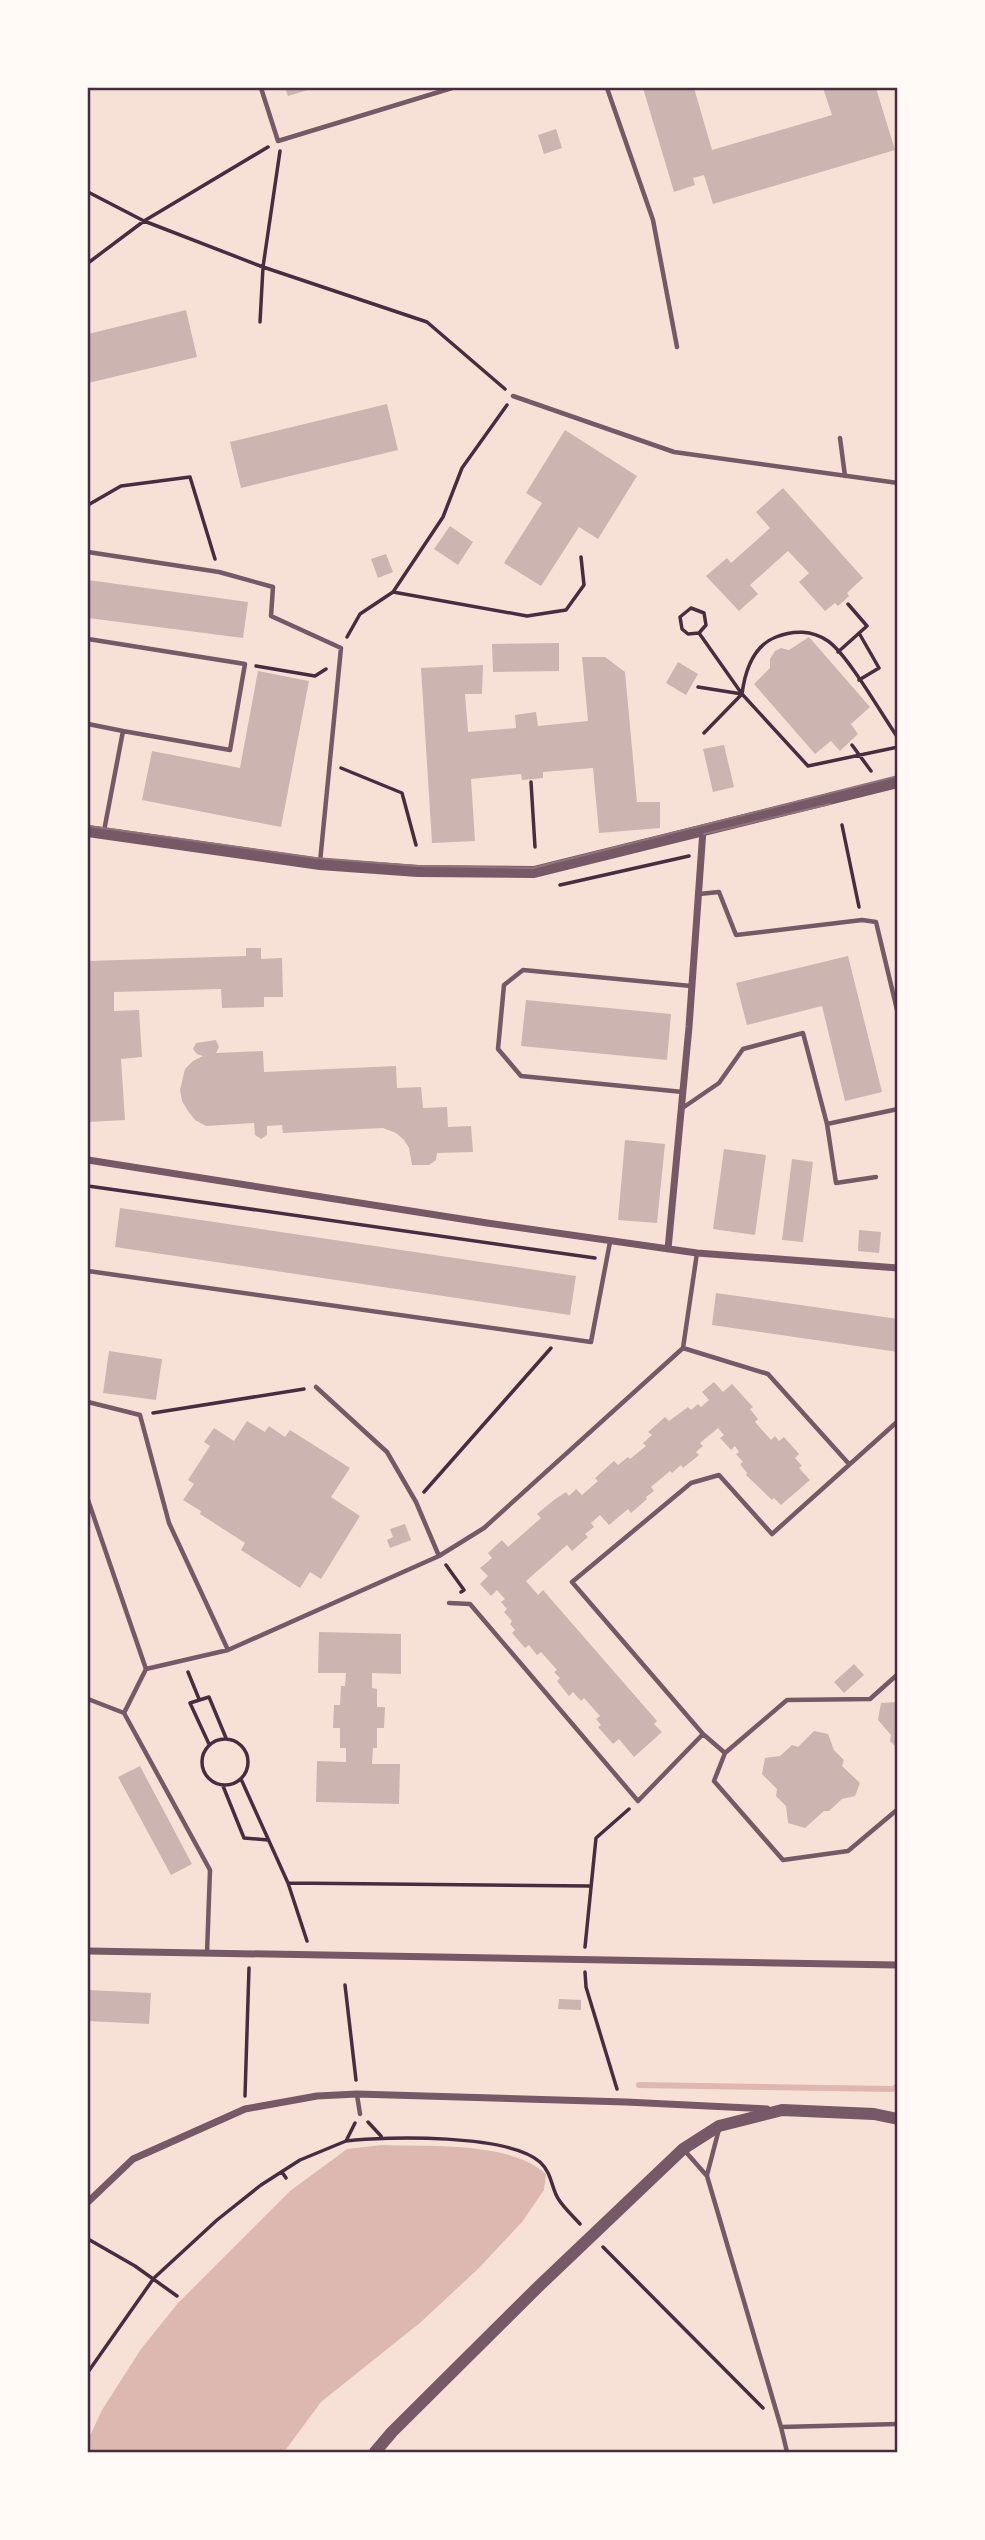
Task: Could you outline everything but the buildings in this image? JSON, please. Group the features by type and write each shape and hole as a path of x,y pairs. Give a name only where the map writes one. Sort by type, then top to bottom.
{"street":[{"path":"88,831 320,864 418,871 534,872 898,782"},
{"path":"668,1249 703,830"},
{"path":"88,1160 610,1242 697,1253 898,1268"},
{"path":"88,1951 898,1965"},
{"path":"88,2202 133,2159 245,2109 317,2096 357,2094 621,2102 874,2114 898,2119"},
{"path":"375,2452 538,2287 683,2148 719,2126 782,2110"}],"lane":[{"path":"261,88 278,141 453,88"},
{"path":"607,88 653,220 677,347"},
{"path":"513,397 674,452 898,483"},
{"path":"840,438 845,476"},
{"path":"88,552 219,572 273,587 271,616 341,648 320,864"},
{"path":"88,639 245,664 230,750 88,724"},
{"path":"104,832 123,731"},
{"path":"698,894 719,892 736,935 862,920 876,922 898,1014"},
{"path":"683,1092 521,1076 498,1049 504,985 523,970 692,986"},
{"path":"681,1109 719,1083 743,1049 803,1032 827,1124 836,1183 876,1177"},
{"path":"827,1124 898,1110"},
{"path":"88,1271 592,1342 610,1242"},
{"path":"146,1669 228,1650 439,1556 484,1528 683,1348 697,1253"},
{"path":"683,1348 768,1374 849,1464"},
{"path":"316,1387 387,1452 416,1502 439,1556"},
{"path":"88,1402 140,1415 169,1523 228,1650"},
{"path":"725,1752 703,1734 572,1582 691,1483 719,1475 772,1534 898,1421"},
{"path":"88,1500 146,1669 124,1713"},
{"path":"449,1603 470,1605 638,1801 703,1734"},
{"path":"898,1674 870,1699 787,1700 725,1752 714,1781 783,1860 848,1851 898,1809"},
{"path":"88,1699 124,1713 209,1870 207,1954"},
{"path":"357,2094 360,2114"},
{"path":"707,2176 719,2126"},
{"path":"683,2148 707,2176 787,2452"},
{"path":"781,2427 898,2424"}],"path":[{"path":"88,264 144,221 278,141 280,151 263,267 260,322"},
{"path":"88,192 144,221 263,267 427,323 513,397 462,468 443,517 393,592 360,614 341,648"},
{"path":"88,505 121,486 190,477 219,572"},
{"path":"393,592 527,616 566,610 584,585 582,557"},
{"path":"838,652 867,626 848,604"},
{"path":"691,608 704,613 706,625 699,633 688,634 682,629 680,617 691,608"},
{"path":"704,733 742,695 744,676 754,656 766,641 785,633 807,632 829,642 838,652 898,738"},
{"path":"699,633 742,695 808,766 898,747"},
{"path":"859,633 879,668 859,680"},
{"path":"245,664 315,676 340,661"},
{"path":"698,687 742,695"},
{"path":"852,745 874,776"},
{"path":"331,764 402,793 416,845"},
{"path":"531,782 534,847"},
{"path":"842,825 862,920"},
{"path":"88,1186 606,1260"},
{"path":"416,1502 559,1338"},
{"path":"140,1415 316,1387"},
{"path":"439,1556 464,1590"},
{"path":"183,1661 199,1699"},
{"path":"209,1744 190,1703 199,1699 209,1697 226,1738"},
{"path":"226,1738 237,1741 248,1759 247,1770 241,1779 223,1786 213,1783 205,1775 201,1764 202,1753 209,1744 226,1738"},
{"path":"241,1779 288,1884 312,1956"},
{"path":"223,1786 244,1838 268,1840"},
{"path":"584,1936 596,1838 638,1801"},
{"path":"288,1884 589,1886"},
{"path":"245,2109 250,1955"},
{"path":"345,1985 357,2094"},
{"path":"586,1987 621,2102"},
{"path":"346,2141 360,2114 381,2136"},
{"path":"88,2372 154,2278 217,2220 300,2160 346,2141 381,2136 484,2143 514,2149 540,2162 552,2180 557,2199 571,2214"},
{"path":"282,2172 286,2178"},
{"path":"592,2236 781,2427"},
{"path":"88,2239 154,2278 177,2296"}],"shaded area":[{"path":"382,2145 445,2146 512,2156 530,2163 546,2174 544,2190 522,2222 479,2268 421,2322 321,2402 284,2452 88,2452 88,2440 102,2410 141,2349 178,2303 290,2191 347,2149"}],"waterway":[{"path":"639,2085 893,2089 898,2086"}],"tram line":[{"path":"88,826 316,858 418,866 533,868 898,776"},
{"path":"704,834 830,804"}]}
